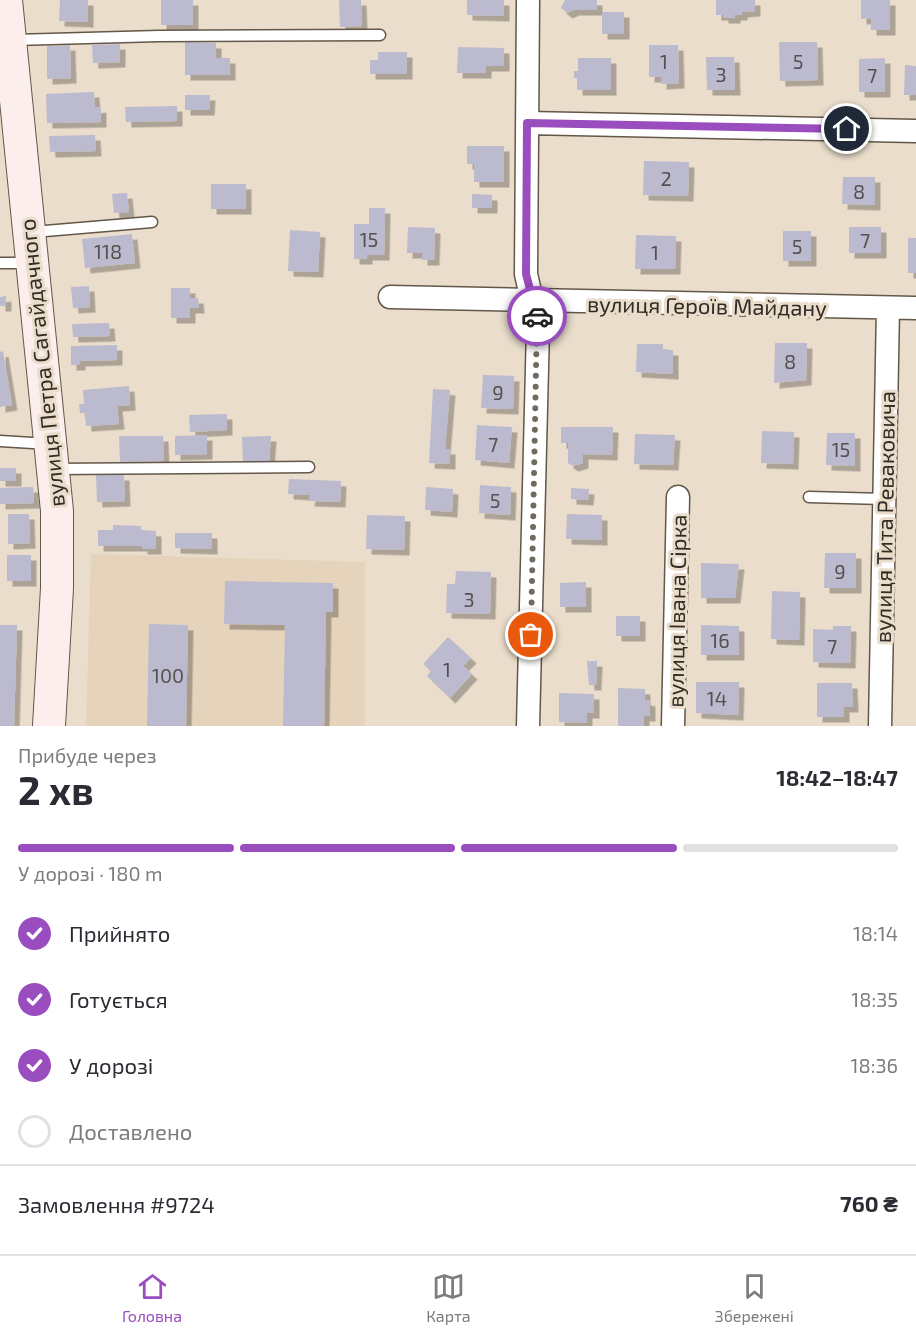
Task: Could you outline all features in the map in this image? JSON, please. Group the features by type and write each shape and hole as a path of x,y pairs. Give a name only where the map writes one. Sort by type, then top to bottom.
{"main road":[{"name":"вулиця Петра Сагайдачного","path":"6,0 12,41 10,143 28,233 53,456 57,588 49,726"}],"street":[{"path":"528,0 526,274 538,328 528,726"},
{"path":"527,123 916,131"},
{"name":"вулиця Героїв Майдану","path":"390,297 916,308"},
{"name":"вулиця Тита Реваковича","path":"880,726 888,308"},
{"name":"вулиця Івана Сірка","path":"673,726 678,497"}],"lane":[{"path":"12,41 159,36 380,35"},
{"path":"28,233 152,222"},
{"path":"0,263 32,263"},
{"path":"0,441 53,456 309,467"},
{"path":"809,497 884,499"}],"shaded area":[{"path":"91,554 365,562 365,726 86,726"}],"building":[{"path":"60,0 88,0 88,22 59,21"},
{"path":"161,0 193,0 193,25 161,25"},
{"path":"339,0 361,0 362,26 340,27"},
{"path":"467,0 504,0 504,16 467,15"},
{"path":"565,0 597,0 597,10 574,10 567,13 561,8"},
{"path":"716,0 755,0 755,11 742,12 742,15 735,15 735,18 723,18 723,15 716,15"},
{"path":"861,0 890,0 890,30 871,30 871,18 861,19"},
{"path":"602,12 624,12 624,34 602,34"},
{"path":"185,42 216,43 216,58 230,58 230,75 185,75"},
{"path":"779,42 817,42 818,80 780,81"},
{"path":"120,44 120,62 93,63 92,45"},
{"path":"70,45 71,78 47,79 47,46"},
{"path":"649,45 678,45 679,83 661,84 661,77 649,77"},
{"path":"458,47 504,48 504,66 486,66 486,73 457,73"},
{"path":"378,52 407,52 407,74 370,74 370,60 378,60"},
{"path":"706,57 734,57 735,90 707,90"},
{"path":"578,58 611,58 611,90 577,90 577,78 574,78 574,71 578,71"},
{"path":"885,58 885,92 859,92 859,59"},
{"path":"905,65 916,66 916,95 904,95"},
{"path":"94,92 95,108 101,107 101,122 47,123 46,94"},
{"path":"185,95 210,95 209,110 185,110"},
{"path":"177,106 177,121 126,122 125,107"},
{"path":"95,135 96,151 50,152 49,136"},
{"path":"467,146 504,146 504,182 474,182 474,164 467,164"},
{"path":"644,161 689,162 688,196 643,195"},
{"path":"843,177 875,177 875,205 842,204"},
{"path":"211,184 246,184 246,209 211,209"},
{"path":"127,193 129,212 114,213 112,194"},
{"path":"472,194 492,195 492,208 472,208"},
{"path":"369,208 385,208 384,255 367,255 367,259 354,259 354,224 369,224"},
{"path":"408,227 435,228 434,260 422,260 422,253 407,253"},
{"path":"849,227 881,227 881,253 849,253"},
{"path":"290,230 320,232 318,272 288,271"},
{"path":"783,231 811,231 811,261 783,261"},
{"path":"132,234 135,263 85,268 82,239"},
{"path":"636,235 676,236 675,269 635,269"},
{"path":"908,238 916,238 916,273 908,273"},
{"path":"89,286 90,307 73,308 71,287"},
{"path":"171,288 190,288 190,298 198,298 199,308 190,308 190,318 171,318"},
{"path":"6,296 6,306 0,306 0,297"},
{"path":"109,323 110,336 73,337 72,324"},
{"path":"775,343 807,343 806,380 774,383"},
{"path":"637,344 663,344 663,350 673,350 673,374 636,372"},
{"path":"117,345 117,360 80,361 80,365 71,365 71,346"},
{"path":"3,351 12,405 0,407 0,352"},
{"path":"483,375 514,376 513,409 481,408"},
{"path":"129,386 130,405 117,406 119,424 86,426 85,413 80,413 79,404 84,404 83,390"},
{"path":"433,389 450,390 445,449 450,449 450,464 429,463"},
{"path":"227,414 227,430 190,432 189,415"},
{"path":"477,425 512,427 509,463 475,460"},
{"path":"561,427 613,427 612,455 583,454 583,463 573,466 568,463 568,443 561,443"},
{"path":"762,431 794,432 793,464 761,463"},
{"path":"827,433 855,433 855,466 826,465"},
{"path":"635,434 675,435 673,465 634,464"},
{"path":"207,435 207,454 175,455 175,436"},
{"path":"119,436 163,436 164,461 120,462"},
{"path":"271,436 269,463 243,464 242,437"},
{"path":"0,468 16,468 16,481 0,481"},
{"path":"96,475 124,475 125,501 97,502"},
{"path":"289,479 341,481 340,502 309,501 310,495 288,494"},
{"path":"480,485 511,487 510,515 479,513"},
{"path":"33,487 34,503 0,504 0,488"},
{"path":"426,487 453,489 452,512 425,510"},
{"path":"571,488 589,489 588,500 571,499"},
{"path":"8,514 29,514 30,543 8,544"},
{"path":"567,514 602,515 602,540 566,539"},
{"path":"367,515 405,516 404,550 366,549"},
{"path":"113,525 141,526 141,530 156,531 156,549 142,549 142,546 98,546 98,530 113,530"},
{"path":"175,533 212,533 212,549 175,548"},
{"path":"825,553 856,553 856,588 824,588"},
{"path":"7,555 31,555 31,581 7,581"},
{"path":"701,563 739,564 735,598 701,598"},
{"path":"456,571 491,572 490,614 446,613 447,584 455,584"},
{"path":"225,581 333,583 333,612 326,612 324,726 283,726 285,625 224,624"},
{"path":"586,582 586,607 560,607 560,583"},
{"path":"772,591 800,592 799,640 771,639"},
{"path":"616,616 640,616 640,636 616,636"},
{"path":"149,624 188,625 186,726 147,726"},
{"path":"0,625 17,625 14,726 0,726"},
{"path":"701,625 739,626 739,655 701,655"},
{"path":"833,626 851,626 850,663 813,662 813,629 833,630"},
{"path":"448,637 471,658 463,666 472,674 450,698 427,676 431,671 423,664"},
{"path":"587,661 597,661 596,685 589,685"},
{"path":"696,682 739,682 738,715 696,713"},
{"path":"817,683 852,683 853,707 844,707 844,717 817,717"},
{"path":"618,688 645,689 645,700 650,701 650,716 644,716 644,726 618,726"},
{"path":"559,693 594,694 594,713 587,713 587,723 559,722"}],"way so far":[{"path":"531,635 537,316"}],"route":[{"path":"537,316 526,274 527,123 847,129"}]}
